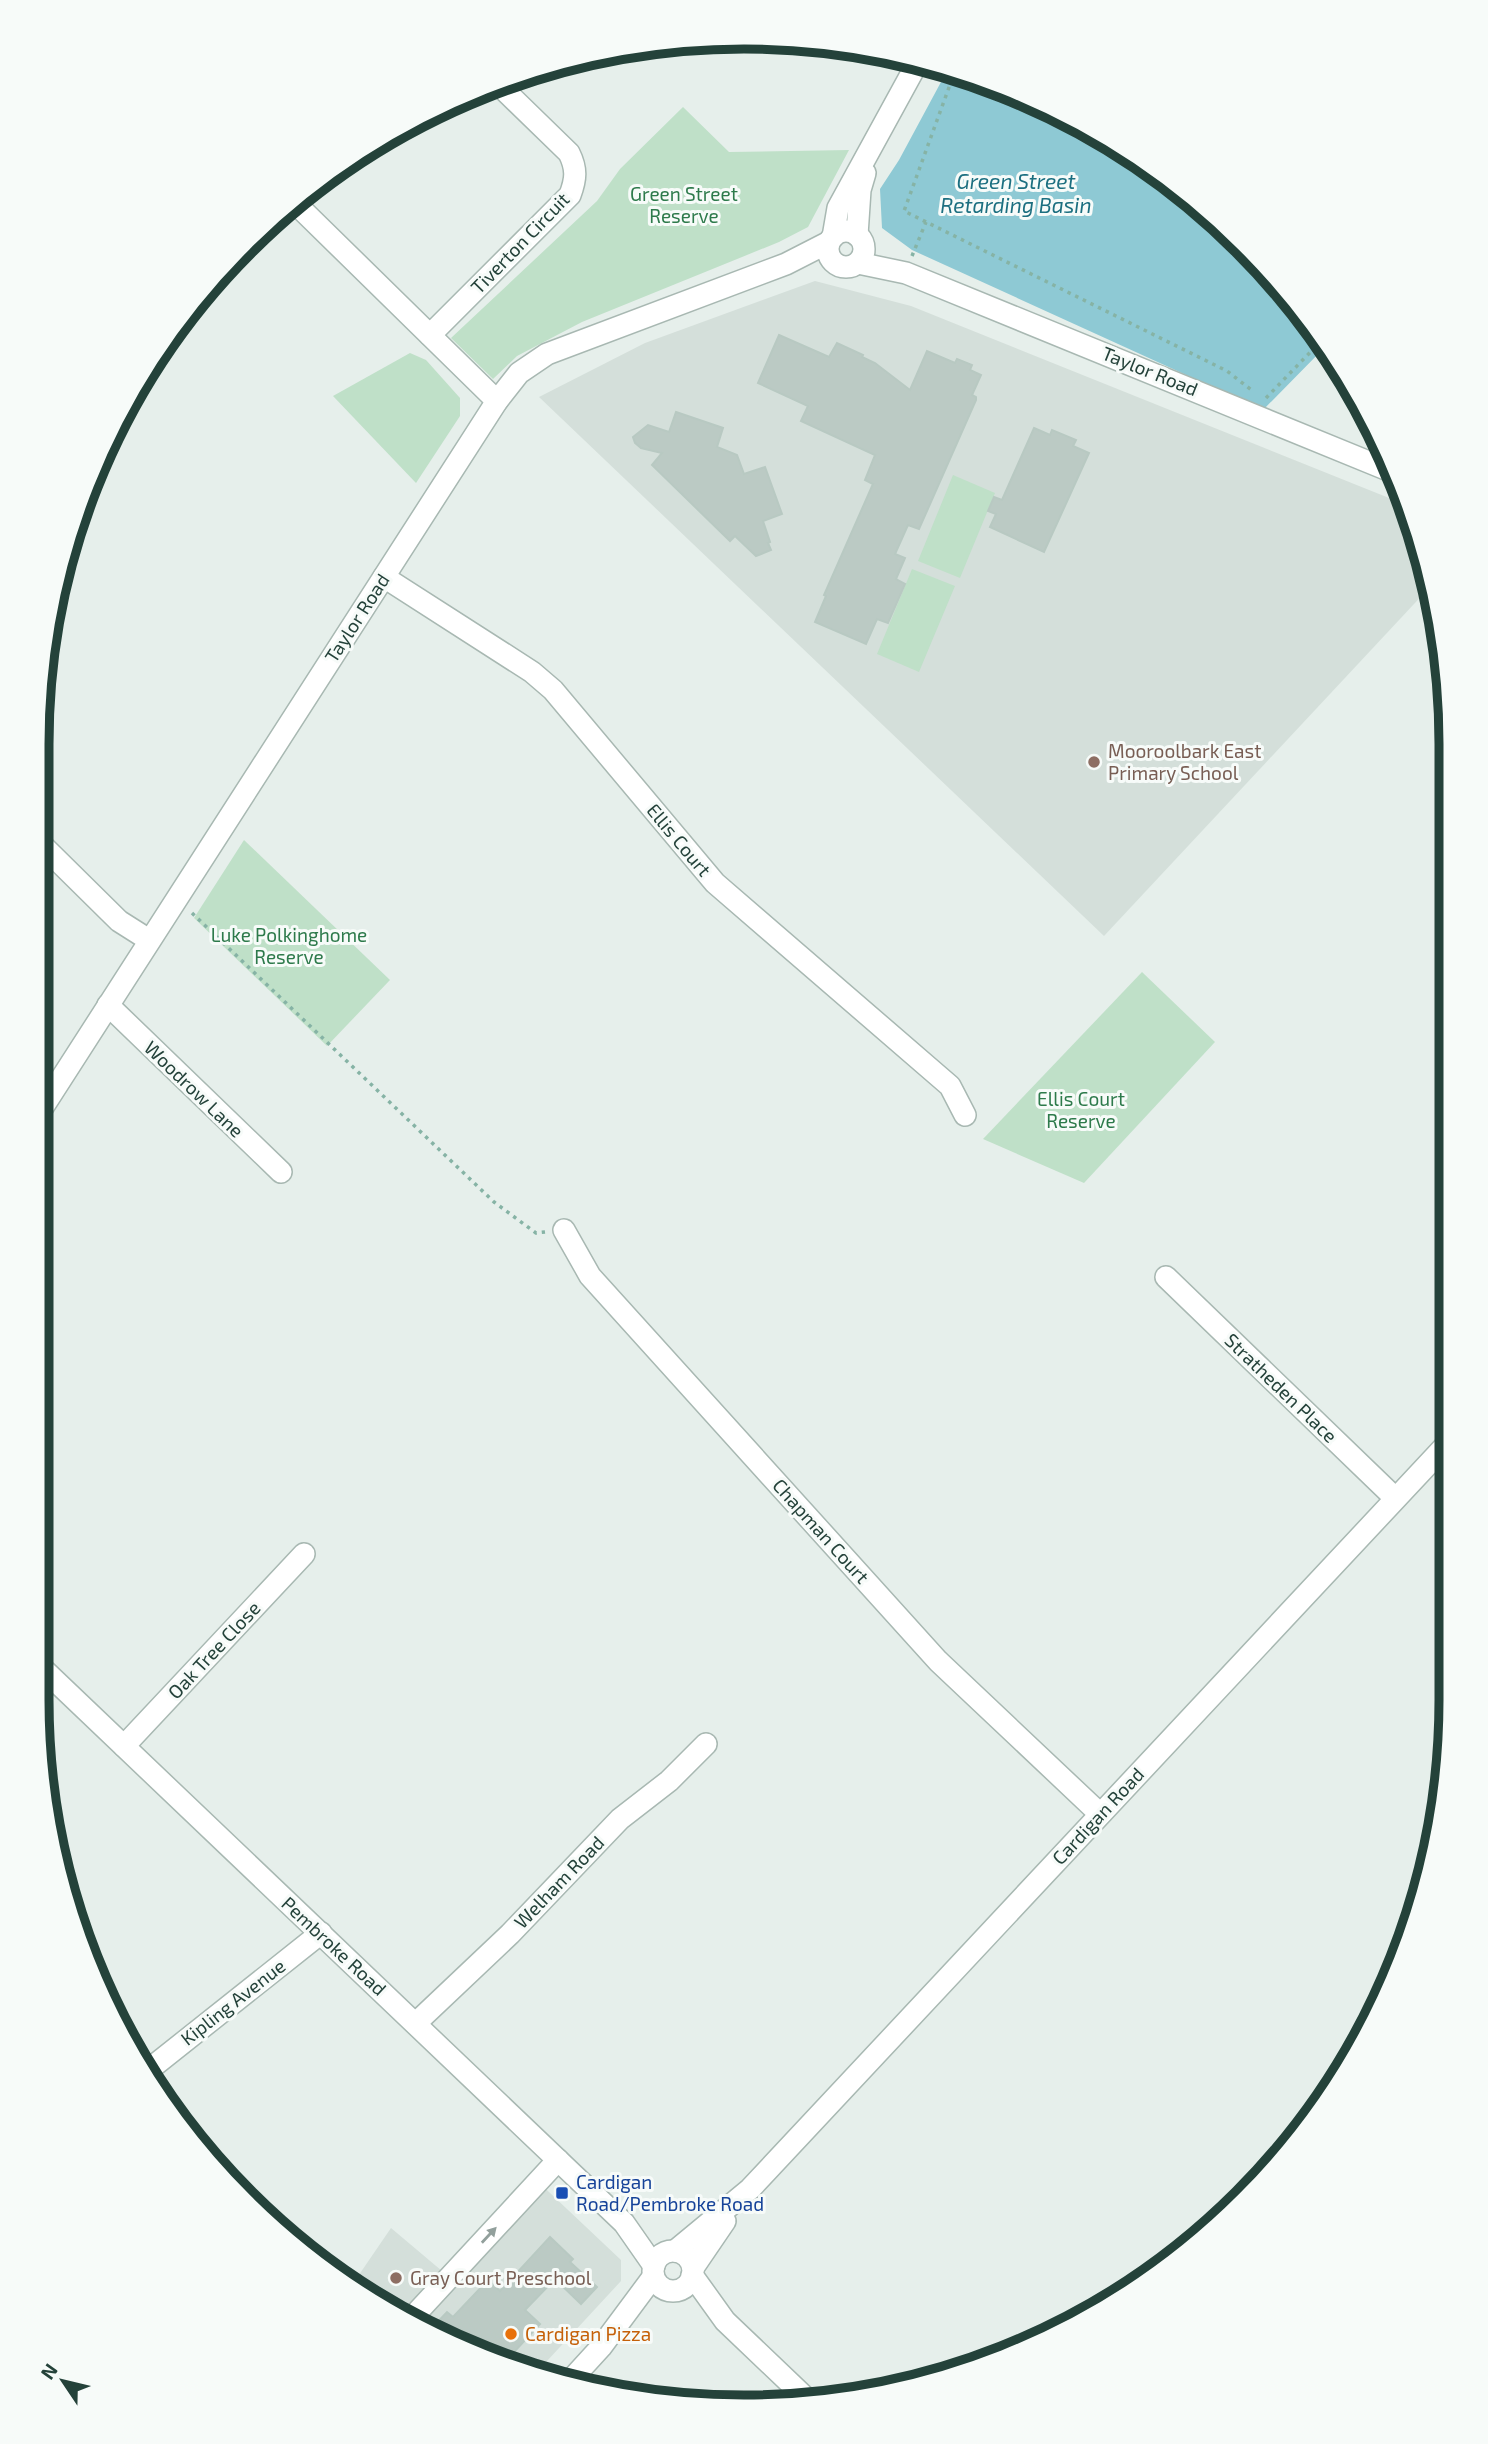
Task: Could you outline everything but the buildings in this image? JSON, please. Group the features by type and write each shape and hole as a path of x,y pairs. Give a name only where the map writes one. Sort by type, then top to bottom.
{"street":[{"path":"874,144 860,190 859,238 864,252 858,263 847,267 836,265 830,257 838,208 913,70"},
{"name":"Tiverton Circuit","path":"430,335 570,195 575,181 575,165 569,153 506,92"},
{"path":"301,209 496,401"},
{"path":"831,240 847,232 859,238"},
{"name":"Taylor Road","path":"859,238 908,268 1381,467"},
{"name":"Taylor Road","path":"49,1098 496,401 519,373 547,354 786,264 831,240"},
{"name":"Taylor Road","path":"858,263 908,268"},
{"name":"Taylor Road","path":"786,264 836,265"},
{"name":"Ellis Court","path":"384,577 532,673 553,690 715,883 950,1086 965,1115"},
{"path":"49,852 119,920 149,940"},
{"name":"Woodrow Lane","path":"108,1005 281,1172"},
{"name":"Chapman Court","path":"564,1230 590,1276 938,1661 1100,1814"},
{"name":"Stratheden Place","path":"1166,1277 1395,1499"},
{"name":"Cardigan Road","path":"693,2271 750,2189 1439,1452"},
{"name":"Oak Tree Close","path":"124,1746 304,1554"},
{"name":"Pembroke Road","path":"49,1675 624,2224 662,2281 725,2321 800,2393"},
{"name":"Welham Road","path":"416,2023 510,1934 620,1819 669,1781 706,1744"},
{"name":"Kipling Avenue","path":"153,2066 321,1933"},
{"path":"417,2313 558,2160"},
{"name":"Cardigan Road","path":"672,2251 750,2189"},
{"name":"Pembroke Road","path":"624,2224 672,2251"},
{"path":"672,2251 687,2257 693,2271 686,2286 662,2281 657,2258 672,2251"},
{"name":"Pembroke Road","path":"693,2271 725,2321"},
{"path":"576,2374 662,2281"}],"path":[{"path":"951,81 904,211 1227,371 1255,392"},
{"path":"908,268 926,222"},
{"path":"1264,400 1315,348"},
{"path":"191,912 494,1202 536,1233 564,1230"}],"shaded area":[{"name":"Mooroolbark East Primary School","path":"815,281 911,306 1394,500 1423,595 1104,936 539,397 645,343"},
{"path":"531,2175 621,2260 621,2281 544,2365 478,2342 437,2323 396,2302 357,2277 391,2228 442,2271"}],"green space":[{"name":"Green Street Reserve","path":"683,107 729,152 849,150 808,227 779,242 582,322 517,356 493,379 451,338 597,201 620,169"},
{"path":"410,353 426,360 460,398 460,416 416,483 333,396"},
{"path":"953,475 995,493 960,578 918,561"},
{"path":"912,569 955,586 919,672 877,654"},
{"name":"Luke Polkinghome Reserve","path":"244,840 390,980 327,1046 194,918"},
{"name":"Ellis Court Reserve","path":"1142,972 1215,1042 1084,1183 983,1139"}],"water":[{"name":"Green Street Retarding Basin","path":"943,79 1010,102 1092,142 1130,166 1202,221 1267,286 1319,353 1263,410 912,250 882,228 880,189 899,160"}],"place":[{"name":"Mooroolbark East Primary School","path":"1094,762"},
{"name":"Cardigan Road/Pembroke Road","path":"562,2193"},
{"name":"Gray Court Preschool","path":"396,2278"},
{"name":"Cardigan Pizza","path":"511,2334"}]}
